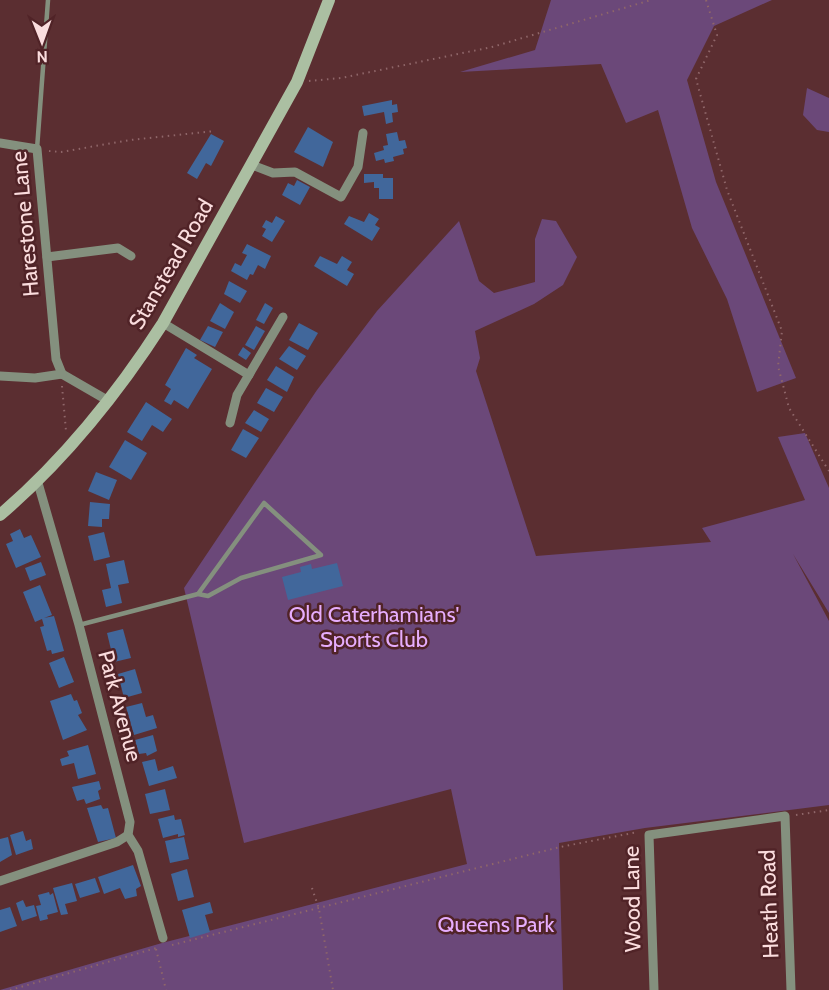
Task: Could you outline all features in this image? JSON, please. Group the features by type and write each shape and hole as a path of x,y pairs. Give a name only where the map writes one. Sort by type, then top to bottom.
{"street":[{"name":"Stanstead Road","path":"0,515 38,483 142,356 163,323 297,82 329,0"},
{"path":"252,165 273,173 296,172 341,198 358,167 363,133"},
{"path":"0,143 37,149"},
{"name":"Harestone Lane","path":"37,149 56,359 62,374"},
{"path":"47,257 118,248 131,256"},
{"path":"230,423 237,395 283,317"},
{"path":"163,323 249,375"},
{"path":"0,376 35,378 62,374 107,400"},
{"name":"Park Avenue","path":"38,483 79,625 130,822 128,835 138,851 163,938"},
{"name":"Wood Lane","path":"654,990 650,835 785,816"},
{"name":"Heath Road","path":"785,816 791,990"},
{"path":"0,881 117,842 128,835"}],"lane":[{"name":"Harestone Lane","path":"37,149 48,0"},
{"path":"79,625 198,594 208,596 241,578 321,555 264,503 198,594"}],"path":[{"path":"297,82 341,78 492,47 651,0"},
{"path":"706,0 717,35 696,79 727,190 782,331 778,366 789,408 829,471"},
{"path":"37,149 61,152 130,140 215,131"},
{"path":"62,374 66,432"},
{"path":"785,816 829,810"},
{"path":"10,990 156,948 320,909 560,847 644,831 650,835"},
{"path":"312,888 320,909 333,990"},
{"path":"163,938 153,940 166,990"}],"green space":[{"path":"551,0 772,0 714,26 687,80 716,182 796,378 757,392 727,299 692,228 658,110 626,123 601,64 460,72 535,50"},
{"path":"807,88 829,98 829,132 817,130 803,115"},
{"name":"Old Caterhamians' Sports Club","path":"542,219 556,221 577,257 563,285 534,304 475,331 480,358 476,371 536,556 711,542 702,528 805,500 778,437 805,433 829,488 829,613 793,554 829,621 829,805 645,828 559,843 563,990 0,990 162,943 467,864 451,789 244,843 184,588 317,390 377,311 459,221 479,281 494,293 535,282 535,239"}],"building":[{"path":"392,100 392,105 397,104 398,112 392,113 393,122 386,124 384,112 364,116 362,106"},
{"path":"308,127 333,142 323,167 294,152"},
{"path":"397,132 399,141 405,140 407,148 403,149 404,154 393,157 394,161 385,163 384,159 376,161 374,153 384,150 383,146 388,145 386,134"},
{"path":"211,134 224,141 211,166 206,163 197,179 187,173"},
{"path":"364,174 383,174 383,178 393,178 393,199 379,199 379,188 374,188 374,182 364,183"},
{"path":"297,180 310,187 300,205 282,195 288,183 294,186"},
{"path":"369,213 379,219 375,225 380,228 372,241 344,224 349,216 364,222"},
{"path":"276,216 285,221 272,242 262,236 266,229 262,227 266,220 272,223"},
{"path":"247,244 271,256 265,269 258,265 253,275 250,274 247,280 231,271 235,263 241,266 247,255 242,253"},
{"path":"320,256 337,264 342,256 352,262 347,270 354,274 347,286 314,266"},
{"path":"229,281 247,291 240,303 224,294"},
{"path":"220,303 234,312 225,329 210,321"},
{"path":"265,303 273,308 264,324 256,320"},
{"path":"299,323 318,333 308,350 289,340"},
{"path":"208,326 223,332 215,347 200,340"},
{"path":"256,326 265,331 254,350 245,345"},
{"path":"289,346 306,356 297,370 279,359"},
{"path":"243,347 251,353 246,360 238,355"},
{"path":"186,348 197,355 194,358 212,369 188,409 174,400 171,405 164,401 171,389 165,385"},
{"path":"276,366 294,377 287,392 267,380"},
{"path":"266,388 283,397 274,412 257,403"},
{"path":"146,402 172,419 163,432 152,425 142,441 127,432"},
{"path":"254,410 269,419 261,432 245,423"},
{"path":"243,429 259,438 246,458 231,450"},
{"path":"125,440 147,453 131,480 109,467"},
{"path":"96,472 117,480 109,500 88,491"},
{"path":"90,502 110,504 109,519 102,519 102,527 88,526"},
{"path":"20,529 24,538 31,535 41,557 16,568 6,544 13,541 10,534"},
{"path":"104,532 110,557 94,561 88,536"},
{"path":"124,560 129,583 118,585 122,603 106,607 102,590 111,588 106,564"},
{"path":"41,562 46,575 30,581 25,568"},
{"path":"337,563 343,586 288,600 282,577 301,572 300,567 311,564 312,569"},
{"path":"40,585 52,615 44,618 54,616 64,651 52,654 51,650 47,651 40,627 44,626 42,619 35,622 23,592"},
{"path":"123,629 131,658 114,662 107,633"},
{"path":"64,657 74,682 59,688 49,663"},
{"path":"135,669 142,693 124,698 118,674"},
{"path":"71,694 74,701 77,700 82,713 78,715 87,730 63,740 50,701"},
{"path":"142,703 146,717 153,715 157,728 134,735 126,707"},
{"path":"153,735 157,751 147,756 146,753 139,754 135,740"},
{"path":"88,745 96,774 78,779 74,763 62,766 60,759 69,756 67,751"},
{"path":"155,759 158,771 173,766 177,778 149,786 142,762"},
{"path":"99,781 100,799 86,804 84,799 77,801 72,787"},
{"path":"165,789 170,810 150,814 145,794"},
{"path":"101,805 103,809 108,808 116,838 98,842 87,808"},
{"path":"174,815 175,820 181,819 185,835 178,837 178,834 163,838 158,819"},
{"path":"23,831 26,841 31,839 33,849 16,855 10,835"},
{"path":"8,837 12,855 0,862 0,839"},
{"path":"184,837 189,859 170,863 165,841"},
{"path":"133,865 141,886 136,889 137,896 125,899 120,888 104,894 98,877"},
{"path":"187,869 194,897 178,901 171,874"},
{"path":"95,878 100,892 80,898 75,884"},
{"path":"72,883 77,901 65,904 68,914 61,915 53,888"},
{"path":"49,892 50,895 53,893 58,912 47,915 48,919 40,921 36,906 41,905 38,895"},
{"path":"23,900 26,907 34,905 37,916 22,921 16,903"},
{"path":"210,902 213,913 205,915 210,932 190,938 182,910"},
{"path":"10,907 17,926 0,932 0,910"}],"park label":[{"name":"Queens Park","path":"496,924"}]}
